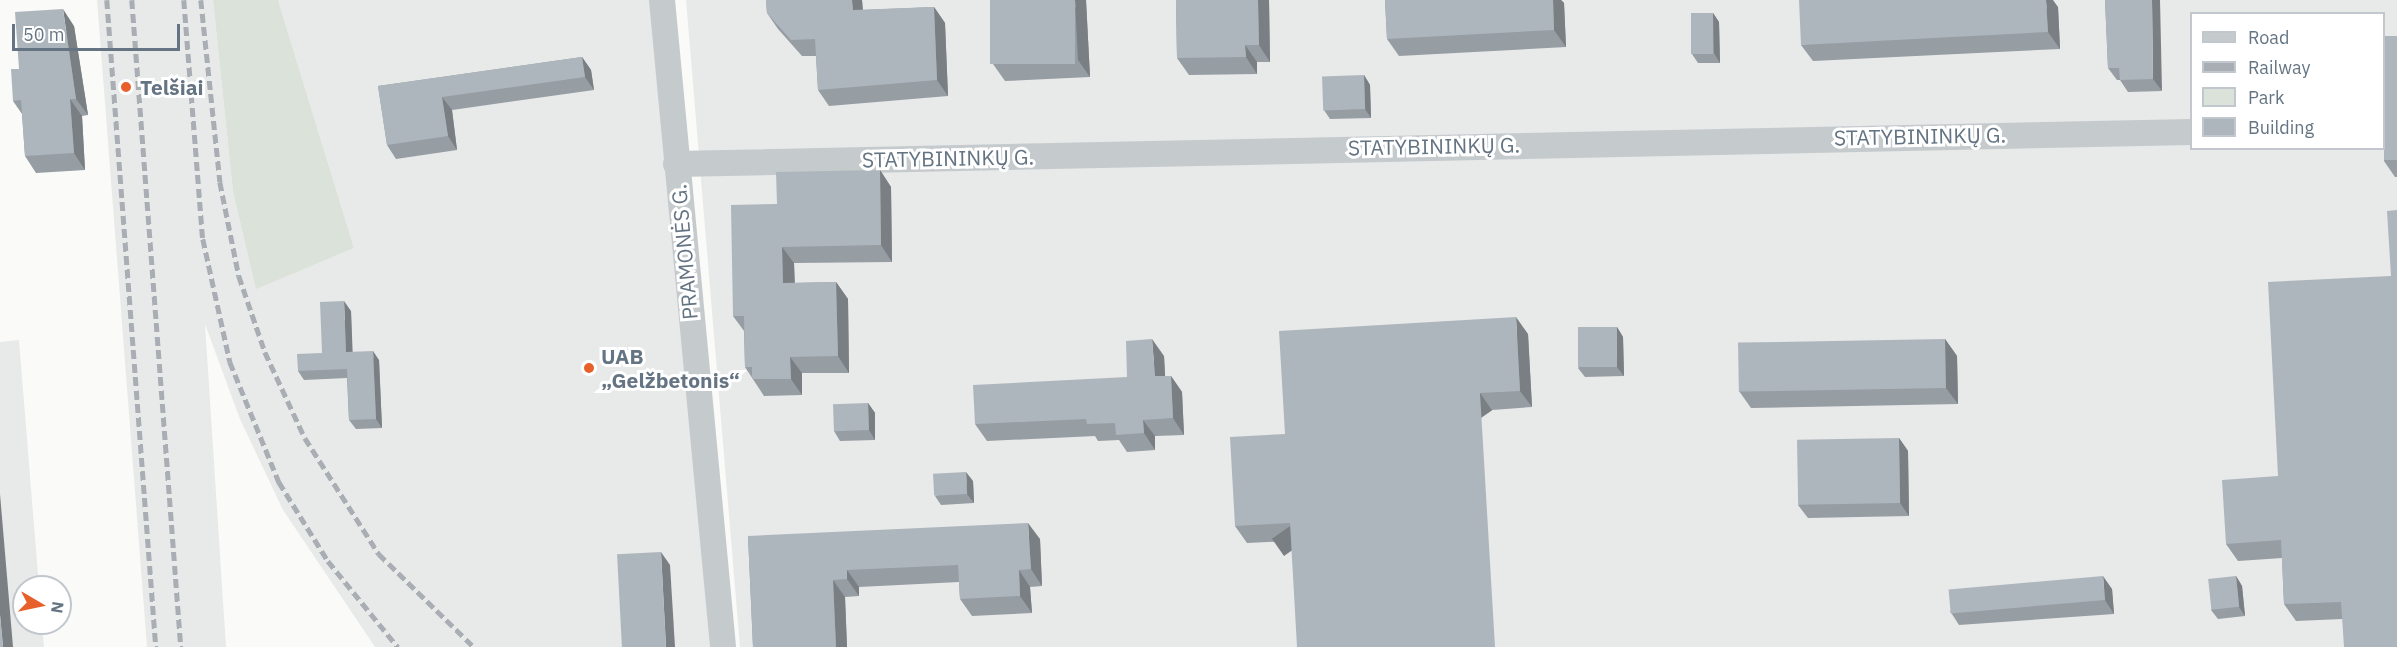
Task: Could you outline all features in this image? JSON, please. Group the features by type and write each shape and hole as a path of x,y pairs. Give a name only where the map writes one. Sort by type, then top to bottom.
{"street":[{"name":"PRAMONĖS G.","path":"662,0 723,647"},
{"name":"STATYBININKŲ G.","path":"676,164 2190,132"}],"shaded area":[{"path":"97,0 213,0 233,192 256,288 354,248 278,0 652,0 710,647 375,647 283,510 240,419 205,324 226,647 147,647"},
{"path":"686,0 2397,0 2397,647 740,647"},
{"path":"19,340 38,575 12,575 12,635 43,635 44,647 0,647 0,342"}],"green space":[{"path":"213,0 278,0 354,248 256,289 233,192"}],"building":[{"path":"766,0 852,0 853,10 934,7 937,80 818,90 815,39 791,40 767,13"},
{"path":"990,0 1075,0 1075,64 990,64"},
{"path":"1176,0 1258,0 1259,45 1245,45 1246,57 1177,58"},
{"path":"1385,0 1553,0 1554,30 1387,39"},
{"path":"1799,0 2046,0 2048,32 1801,45"},
{"path":"2105,0 2152,0 2153,79 2120,80 2119,68 2108,68"},
{"path":"63,9 76,99 70,99 74,153 25,156 21,100 13,101 11,69 19,69 15,12"},
{"path":"1691,13 1713,13 1713,54 1691,54"},
{"path":"2385,36 2397,36 2397,160 2384,160"},
{"path":"582,57 585,77 442,97 448,136 387,145 378,86"},
{"path":"1364,75 1365,109 1323,110 1322,76"},
{"path":"880,170 881,245 782,247 783,283 836,282 838,356 790,357 791,379 752,379 752,367 745,367 744,316 733,316 731,205 777,204 776,172"},
{"path":"2397,210 2397,647 2344,647 2341,602 2284,604 2281,540 2226,544 2222,480 2278,476 2268,282 2391,276 2387,211"},
{"path":"344,301 346,352 373,351 376,419 349,420 347,369 298,371 297,354 322,353 320,302"},
{"path":"1516,317 1520,391 1480,393 1495,647 1297,647 1290,523 1235,526 1230,437 1285,434 1279,331"},
{"path":"1578,327 1617,327 1617,367 1578,367"},
{"path":"1152,339 1155,376 1171,376 1173,418 1143,420 1144,433 1116,435 1115,423 1087,424 1086,419 975,424 973,385 1127,377 1126,341"},
{"path":"1945,339 1946,388 1739,392 1738,343"},
{"path":"868,403 869,430 834,431 833,404"},
{"path":"1899,438 1900,503 1798,505 1797,440"},
{"path":"966,472 967,494 934,496 933,474"},
{"path":"1028,523 1031,569 1019,570 1020,596 960,599 958,565 847,570 847,579 833,580 836,647 753,647 748,536"},
{"path":"661,552 666,647 622,647 617,554"},
{"path":"2103,576 2105,600 1951,613 1949,590"},
{"path":"2236,576 2239,607 2211,610 2208,579"},
{"path":"0,615 3,647 0,647"}],"railway":[{"path":"107,0 156,647"},
{"path":"132,0 181,647"},
{"path":"184,0 203,239 230,362 279,482 328,561 398,647"},
{"path":"201,0 220,182 239,276 265,352 305,438 379,554 474,647"}],"place":[{"name":"Telšiai","path":"126,87"},
{"name":"UAB „Gelžbetonis“","path":"589,368"}]}
